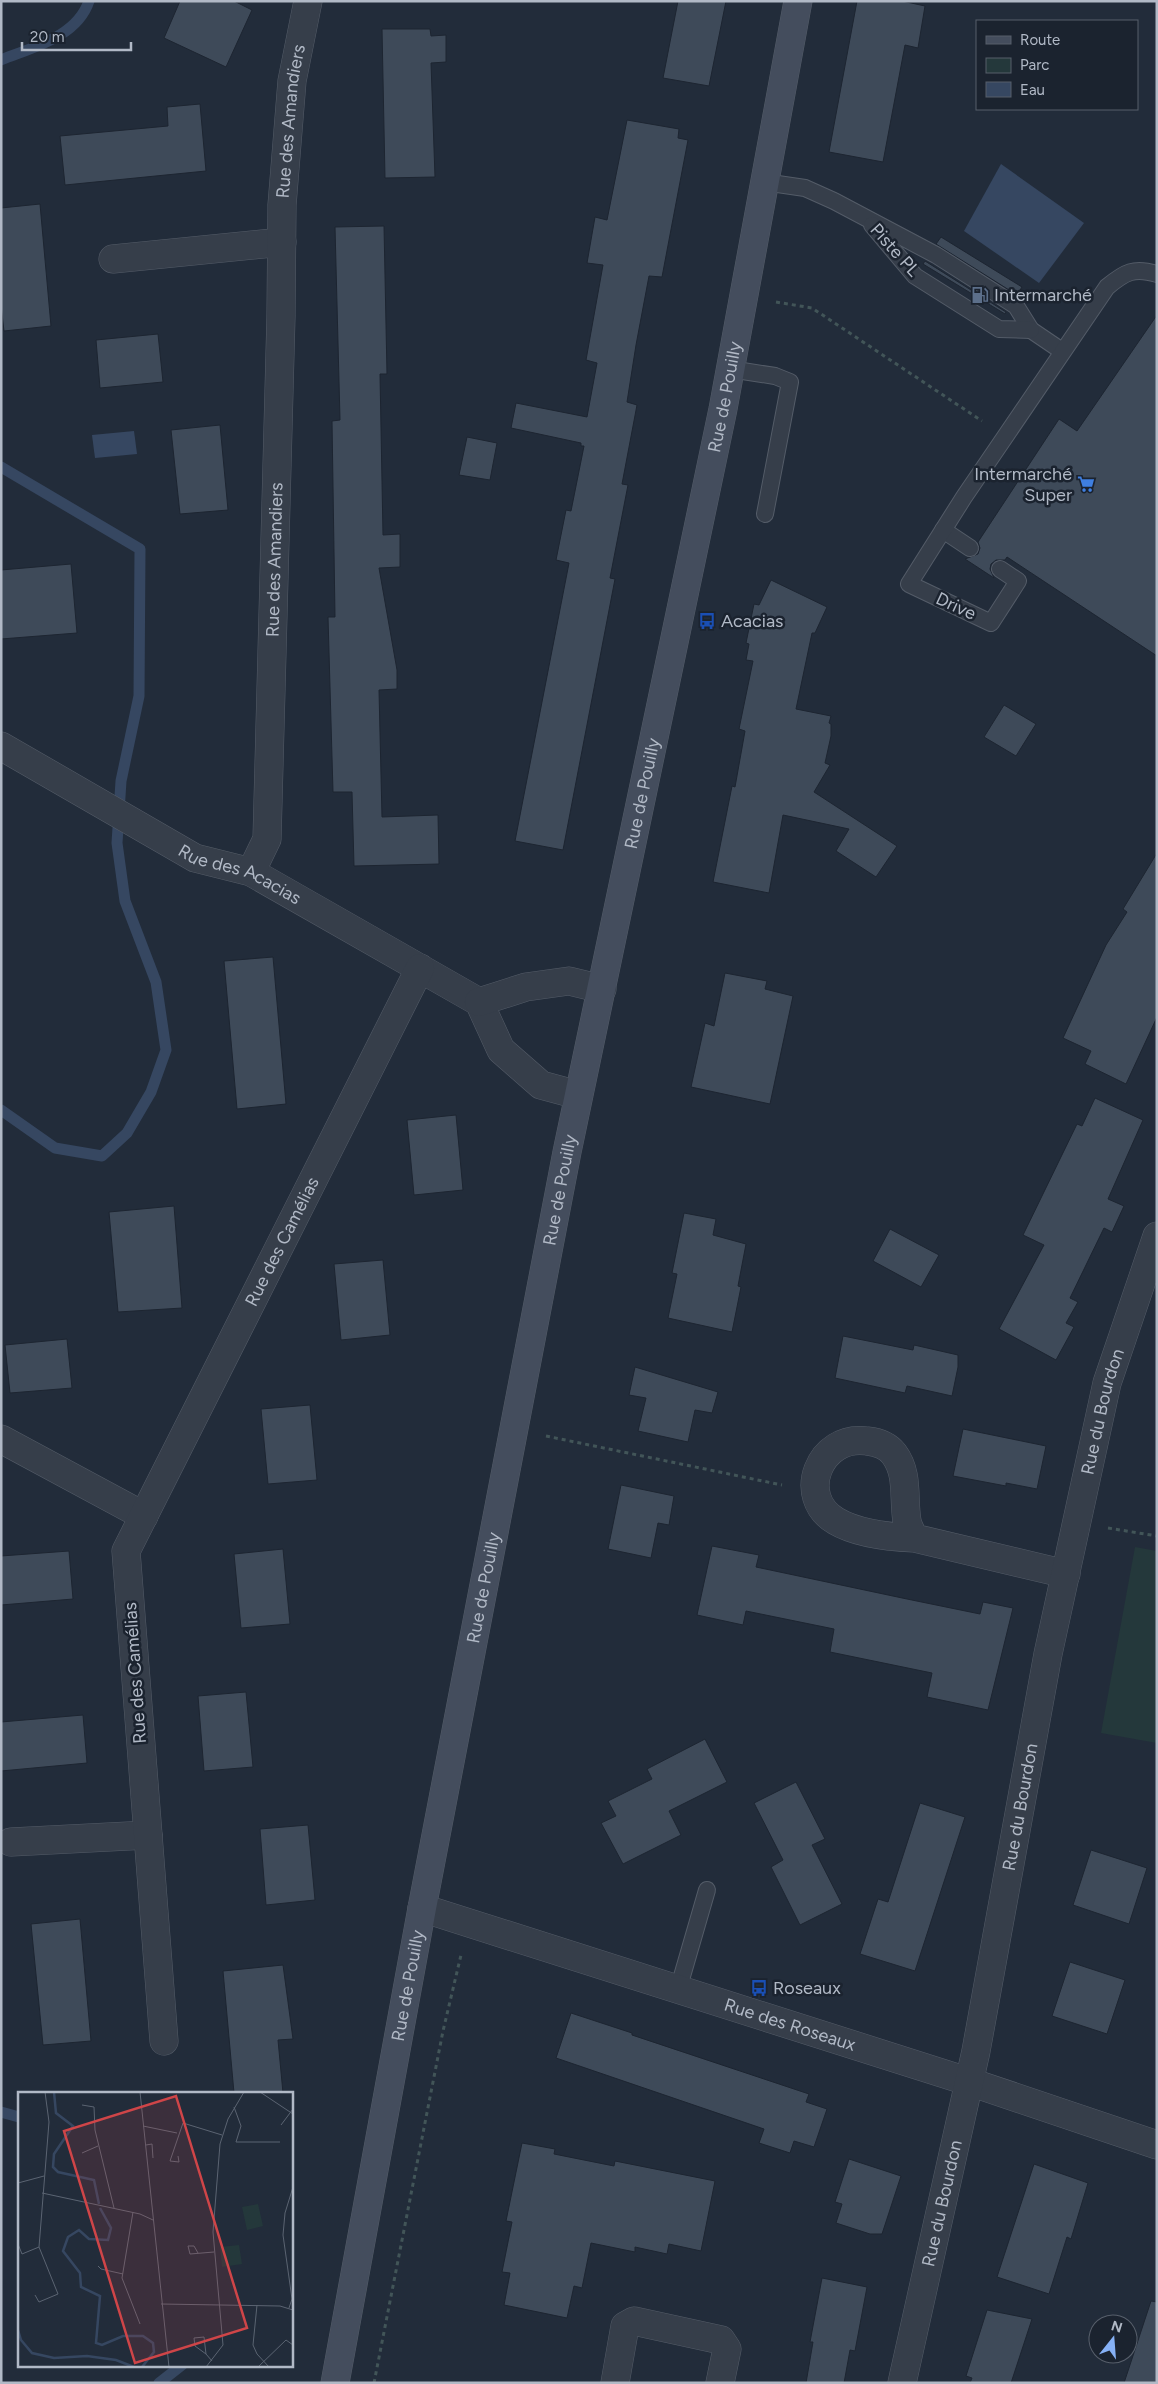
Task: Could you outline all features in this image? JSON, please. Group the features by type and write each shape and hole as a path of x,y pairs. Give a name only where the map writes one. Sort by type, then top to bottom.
{"main road":[{"name":"Rue de Pouilly","path":"335,2383 422,1908 578,1095 602,989 730,369 798,1"}],"street":[{"name":"Rue des Amandiers","path":"251,872 267,838 282,205 292,81 308,1"},
{"path":"112,258 282,242"},
{"name":"Rue des Acacias","path":"1,746 195,858 251,872 480,1002"},
{"name":"Rue des Camélias","path":"164,2041 126,1552 420,968"},
{"path":"578,1095 541,1085 501,1050 480,1002 526,987 569,981 602,989"},
{"name":"Rue du Bourdon","path":"902,2383 970,2082 1048,1654 1107,1384 1157,1236"},
{"path":"1,1439 144,1516"},
{"path":"914,1538 907,1522 902,1467 892,1452 877,1442 855,1439 837,1445 823,1459 816,1474 816,1492 823,1509 836,1521 888,1537 914,1538 1066,1574"},
{"path":"11,1842 148,1835"},
{"name":"Rue des Roseaux","path":"422,1908 970,2082 1157,2145"},
{"path":"615,2383 625,2326 634,2321 721,2340 727,2349 720,2383"}],"lane":[{"path":"764,182 805,188 936,255 1016,306 1030,330 1062,351"},
{"name":"Piste PL","path":"865,218 915,276 999,329 1030,330"},
{"path":"970,548 943,530 1062,351 1107,286 1123,274 1142,269 1157,274"},
{"path":"730,369 775,376 790,382 765,514"},
{"name":"Drive","path":"943,530 910,584 991,623 1018,581 1000,569"},
{"path":"678,1990 707,1890"}],"path":[{"path":"743,297 812,308 1004,437"},
{"path":"514,1430 816,1492"},
{"path":"1078,1522 1157,1536"},
{"path":"374,2383 443,2032 468,1922"}],"green space":[{"path":"1135,1547 1157,1551 1157,1743 1101,1733"}],"water":[{"path":"1001,164 1084,223 1039,283 964,231"},
{"path":"134,431 137,454 95,458 92,435"}],"building":[{"path":"180,1 234,1 252,10 226,67 164,38"},
{"path":"678,1 726,1 709,86 663,78"},
{"path":"857,1 902,1 925,6 918,48 905,45 883,162 829,152"},
{"path":"382,29 430,29 431,36 446,35 446,62 431,63 435,177 385,178"},
{"path":"200,104 206,171 65,185 60,136 168,126 167,107"},
{"path":"627,120 679,129 678,138 688,140 662,277 649,276 636,345 627,402 637,405 622,484 628,485 610,578 615,579 563,850 515,841 569,563 556,560 566,510 571,511 584,446 581,446 581,443 511,428 516,403 587,417 597,363 586,360 603,265 587,263 595,217 607,220"},
{"path":"40,204 51,326 4,331 1,305 1,208"},
{"path":"384,226 387,374 380,374 383,535 400,534 400,567 379,568 397,670 397,689 379,690 382,817 438,815 439,864 354,866 352,792 333,792 328,617 335,617 332,421 340,420 335,227"},
{"path":"941,237 1022,287 1017,295 936,244"},
{"path":"925,261 1006,312 1005,314 923,264"},
{"name":"Intermarché Super","path":"1157,315 1157,656 1007,557 1005,560 996,560 991,564 990,569 994,578 965,559 978,554 980,548 978,542 1059,419 1077,431"},
{"path":"158,334 163,382 100,388 96,340"},
{"path":"220,425 228,510 180,514 171,430"},
{"path":"467,437 497,443 490,480 459,475"},
{"path":"71,564 77,633 1,639 1,570"},
{"path":"771,580 827,607 815,633 812,633 796,709 831,716 829,723 831,724 831,736 825,763 830,765 814,792 897,846 876,877 836,851 849,829 783,815 769,893 713,882 732,786 735,787 745,731 739,729 753,661 746,660 749,644 746,643 754,604 759,605"},
{"path":"1004,705 1036,724 1016,756 984,737"},
{"path":"1157,853 1157,1017 1126,1084 1085,1064 1091,1051 1063,1038 1106,945 1127,912 1123,909"},
{"path":"273,957 286,1104 237,1109 224,961"},
{"path":"725,973 767,981 765,989 793,996 770,1104 691,1087 705,1023 714,1026"},
{"path":"1095,1098 1143,1120 1108,1199 1124,1206 1112,1232 1104,1228 1070,1298 1078,1302 1066,1323 1074,1327 1056,1360 999,1329 1044,1245 1023,1235 1077,1124 1082,1126"},
{"path":"456,1115 463,1190 414,1195 407,1120"},
{"path":"174,1206 182,1308 118,1312 109,1212"},
{"path":"684,1213 716,1219 713,1235 746,1244 738,1286 741,1287 732,1332 668,1318 677,1274 672,1273"},
{"path":"890,1229 939,1255 921,1287 873,1261"},
{"path":"383,1260 390,1335 341,1340 334,1264"},
{"path":"843,1336 913,1350 914,1345 958,1355 958,1367 952,1396 907,1386 905,1393 835,1378"},
{"path":"67,1339 72,1388 10,1393 5,1345"},
{"path":"635,1367 718,1392 712,1413 695,1410 688,1442 638,1431 646,1398 629,1395"},
{"path":"310,1405 317,1480 268,1484 261,1409"},
{"path":"963,1429 1046,1446 1037,1489 1006,1483 1006,1486 953,1476"},
{"path":"621,1485 674,1496 669,1525 658,1523 651,1558 608,1549"},
{"path":"712,1546 759,1555 756,1567 907,1599 980,1614 983,1602 1013,1608 988,1710 927,1697 932,1673 830,1652 834,1629 746,1611 743,1625 697,1615"},
{"path":"283,1549 290,1624 241,1628 234,1554"},
{"path":"69,1551 73,1599 1,1605 1,1556"},
{"path":"246,1692 253,1767 204,1771 198,1696"},
{"path":"83,1715 87,1763 1,1771 1,1722"},
{"path":"705,1739 727,1782 669,1811 681,1835 623,1864 601,1823 616,1816 608,1801 652,1779 647,1769"},
{"path":"796,1782 825,1839 812,1845 842,1904 800,1925 771,1867 783,1860 754,1803"},
{"path":"920,1803 965,1817 915,1971 860,1954 878,1899 888,1902"},
{"path":"308,1825 315,1900 266,1905 260,1829"},
{"path":"1091,1850 1147,1868 1129,1924 1073,1905"},
{"path":"80,1919 91,2041 43,2045 31,1924"},
{"path":"1070,1962 1125,1980 1107,2034 1052,2016"},
{"path":"283,1965 293,2039 278,2040 283,2092 234,2092 223,1971"},
{"path":"571,2013 809,2094 806,2102 827,2109 814,2147 794,2141 790,2153 759,2143 764,2129 556,2058"},
{"path":"522,2143 555,2149 554,2154 614,2166 615,2161 715,2181 701,2251 669,2244 667,2254 635,2247 635,2252 591,2243 582,2288 574,2286 567,2318 504,2305 510,2273 502,2272 512,2222 506,2221"},
{"path":"849,2159 901,2176 882,2234 870,2234 836,2223 842,2204 835,2202"},
{"path":"1034,2164 1088,2183 1071,2239 1067,2237 1049,2294 997,2277"},
{"path":"822,2278 867,2287 855,2351 850,2350 844,2383 806,2383 813,2342 810,2342"},
{"path":"1151,2301 1157,2302 1157,2383 1124,2383 1130,2364 1138,2364 1138,2340"},
{"path":"987,2310 1032,2319 1011,2383 970,2383 972,2378 966,2376"}],"waterway":[{"path":"1,60 40,45 64,32 75,24 89,1"},
{"path":"1,467 140,549 139,696 121,781 117,843 125,901 156,982 166,1050 151,1092 127,1133 102,1156 55,1148 1,1110"},
{"path":"1,2112 18,2117"},
{"path":"159,2383 181,2366"}],"place":[{"name":"Intermarché","path":"980,295"},
{"name":"Intermarché Super","path":"1086,484"},
{"name":"Acacias","path":"707,621"},
{"name":"Roseaux","path":"759,1988"}]}
